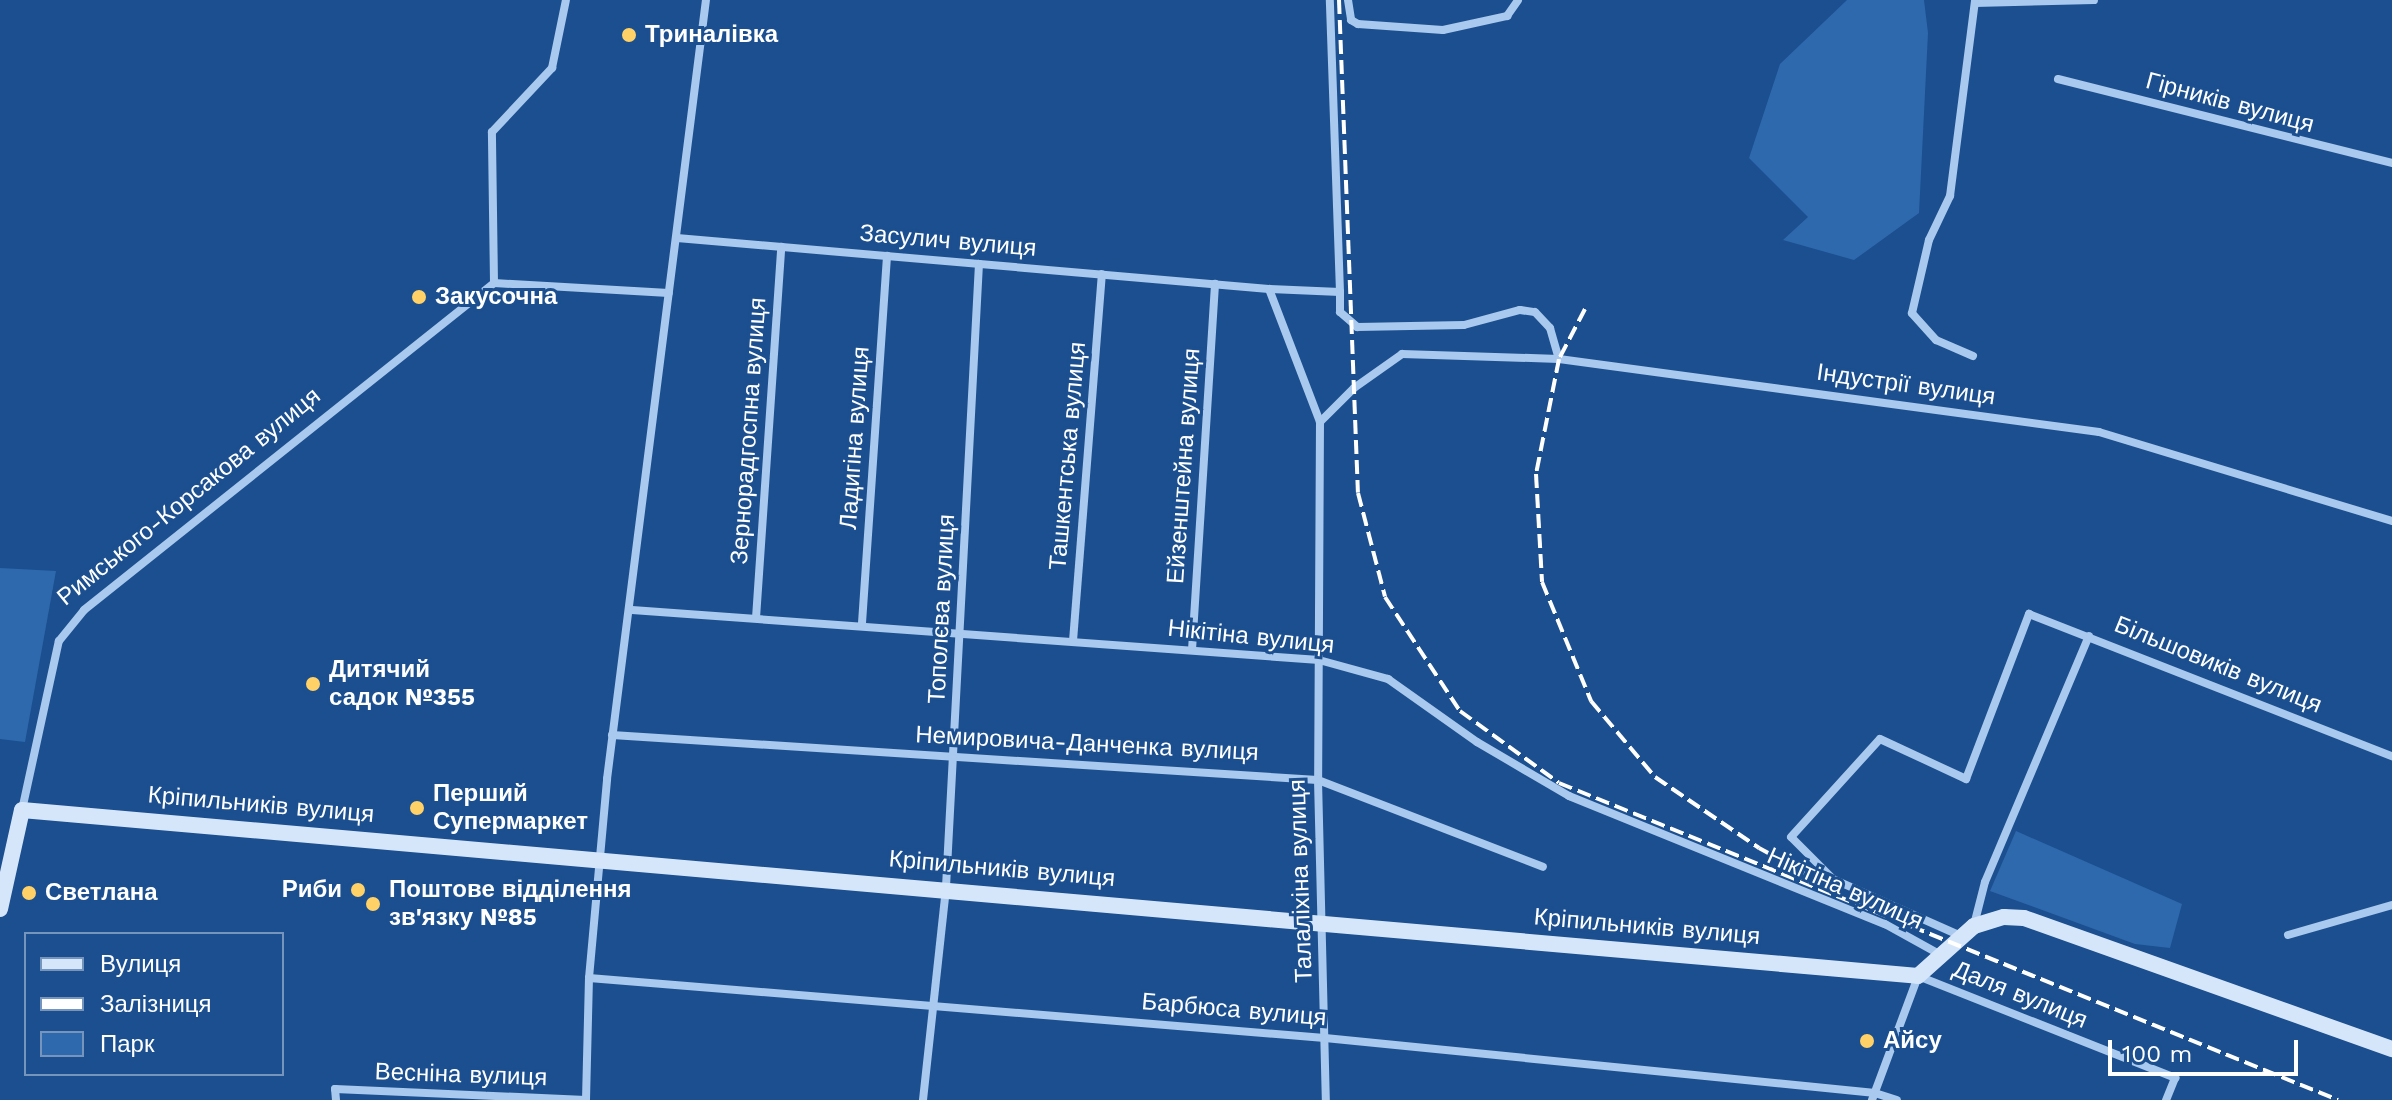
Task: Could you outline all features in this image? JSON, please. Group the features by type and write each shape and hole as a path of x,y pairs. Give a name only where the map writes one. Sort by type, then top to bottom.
{"street":[{"path":"566,0 552,68 492,132 494,283 669,293"},
{"path":"586,1100 589,978 612,735 632,610 706,0"},
{"path":"1330,0 1340,312 1357,327 1464,325 1520,310 1535,312 1550,328 1559,359"},
{"path":"1348,0 1351,20 1358,24 1443,30 1507,16 1518,0"},
{"path":"1973,356 1936,340 1912,313 1929,240 1950,196 1975,2 2094,0"},
{"name":"Гірників вулиця","path":"2058,79 2392,163"},
{"name":"Засулич вулиця","path":"677,238 1269,289 1340,292"},
{"name":"Зернорадгоспна вулиця","path":"756,618 781,247"},
{"name":"Ладигіна вулиця","path":"862,623 887,256"},
{"name":"Тополєва вулиця","path":"923,1100 946,887 979,264"},
{"name":"Ташкентська вулиця","path":"1073,641 1102,274"},
{"name":"Римського-Корсакова вулиця","path":"0,909 67,627 494,283"},
{"name":"Ейзенштейна вулиця","path":"1192,650 1215,284"},
{"path":"1269,289 1320,422"},
{"name":"Індустрії вулиця","path":"1320,422 1354,388 1402,354 1559,359 2099,432 2392,521"},
{"name":"Талаліхіна вулиця","path":"1320,422 1318,780 1325,922 1326,1100"},
{"name":"Нікітіна вулиця","path":"632,610 862,623 961,634 1319,660 1388,679 1477,742 1569,796 1885,924 1941,955"},
{"name":"Більшовиків вулиця","path":"1968,931 1833,879 1791,837 1880,739 1966,779 2029,614 2392,756"},
{"path":"1968,931 1985,882 2089,636"},
{"name":"Немировича-Данченка вулиця","path":"612,735 1318,780 1543,867"},
{"name":"Кріпильників вулиця","path":"22,810 946,887 1918,976"},
{"path":"2288,935 2392,905"},
{"path":"1897,1100 1874,1096 1918,976 1968,931 2004,917 2024,918 2392,1049"},
{"name":"Даля вулиця","path":"1918,976 2175,1078 2166,1100"},
{"name":"Барбюса вулиця","path":"589,978 1325,1038 1874,1096"},
{"name":"Весніна вулиця","path":"336,1100 335,1089 586,1100"}],"green space":[{"path":"1847,0 1924,0 1928,33 1919,213 1854,260 1783,240 1808,217 1749,158 1780,64"},
{"path":"0,568 56,571 25,742 0,739"},
{"path":"2016,831 2182,904 2170,948 2135,944 1990,891"}],"railway":[{"path":"1339,0 1358,493 1385,597 1460,711 1559,783 2338,1100"},
{"path":"1585,309 1559,359 1536,474 1542,582 1591,701 1655,777 1759,848 1807,874"}],"place":[{"name":"Триналівка","path":"629,35"},
{"name":"Закусочна","path":"419,297"},
{"name":"Дитячий садок №355","path":"313,684"},
{"name":"Перший Супермаркет","path":"417,808"},
{"name":"Риби","path":"358,890"},
{"name":"Светлана","path":"29,893"},
{"name":"Поштове відділення зв'язку №85","path":"373,904"},
{"name":"Айсу","path":"1867,1041"}]}
